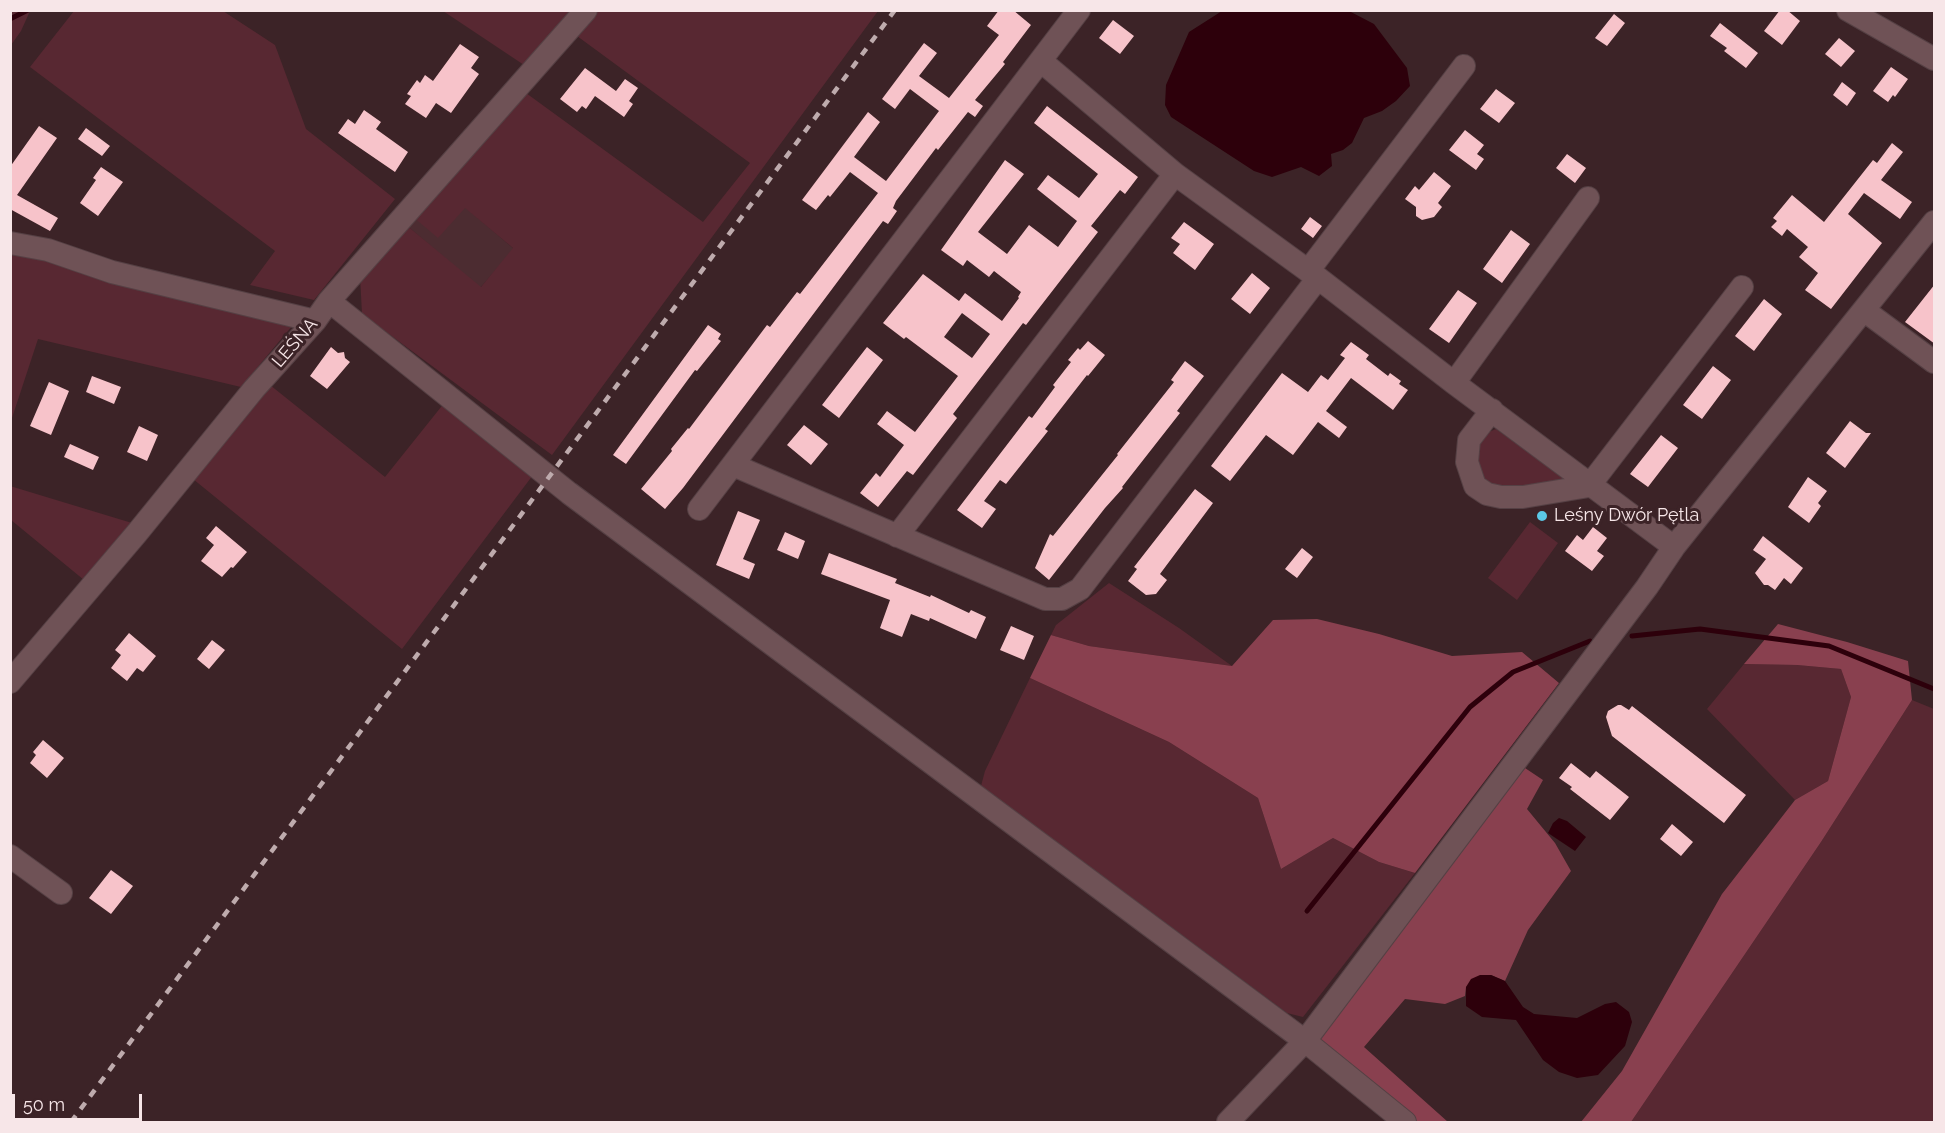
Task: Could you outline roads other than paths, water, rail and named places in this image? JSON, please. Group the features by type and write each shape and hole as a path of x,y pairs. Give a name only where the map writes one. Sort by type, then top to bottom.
{"street":[{"name":"LEŚNA","path":"10,682 254,389 315,321 329,301 586,10"},
{"path":"699,509 1079,10"},
{"path":"1848,10 1935,59"},
{"path":"1041,61 1175,174 1313,275 1589,486 1674,548"},
{"path":"733,465 1045,599 1062,599 1080,589 1313,275 1464,66"},
{"path":"897,536 1175,174"},
{"path":"1454,383 1588,198"},
{"path":"1228,1122 1305,1041 1674,548 1935,222"},
{"path":"10,243 48,250 112,272 315,321"},
{"path":"1492,410 1469,440 1467,462 1475,486 1487,494 1501,497 1589,486 1742,287"},
{"path":"329,301 569,493 1305,1041 1405,1122"},
{"path":"1858,319 1935,362"},
{"path":"10,855 61,893"}],"waterway":[{"path":"10,19 28,10"},
{"path":"1632,636 1700,629 1829,646 1934,689"},
{"path":"1307,911 1470,707 1513,672 1590,641"}],"railway":[{"path":"71,1122 895,10"}],"place":[{"name":"Leśny Dwór Pętla","path":"1542,516"}]}
